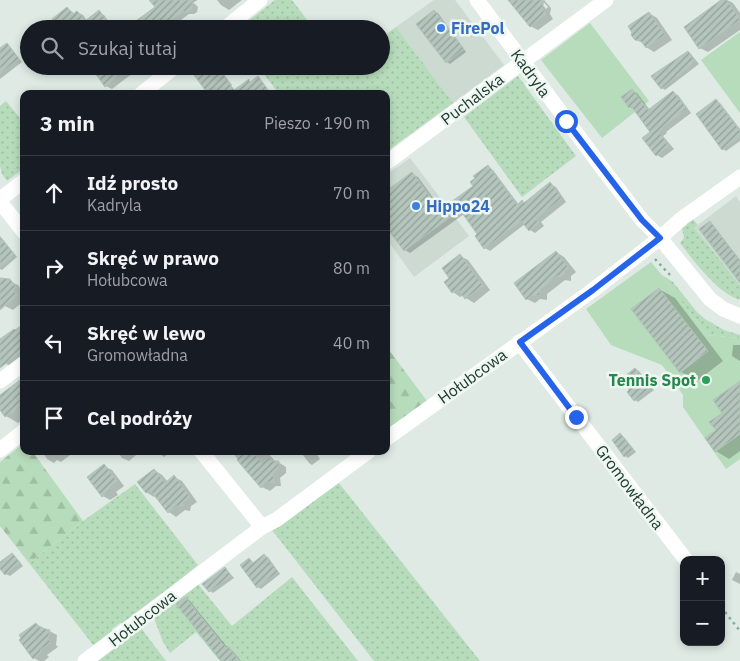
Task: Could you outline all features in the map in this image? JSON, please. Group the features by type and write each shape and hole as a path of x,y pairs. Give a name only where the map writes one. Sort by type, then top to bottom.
{"street":[{"path":"235,20 260,0"},
{"name":"Kadryla","path":"477,0 603,170 642,220 660,238"},
{"name":"Puchalska","path":"390,160 606,0"},
{"path":"146,90 165,75"},
{"name":"Hołubcowa","path":"390,436 593,290 660,238 681,219 740,177"},
{"path":"20,184 0,201 20,227"},
{"path":"660,238 690,277 710,299 723,309 740,316"},
{"name":"Gromowładna","path":"520,342 683,556"},
{"path":"0,381 20,366"},
{"path":"0,450 20,434"},
{"path":"204,455 262,527"},
{"name":"Hołubcowa","path":"86,661 262,527 276,520 364,455"}],"path":[{"path":"725,612 740,631"}],"shaded area":[{"path":"434,0 455,0 504,65 453,103 396,27"},
{"name":"Hippo24","path":"410,158 469,236 414,277 390,244 390,172"},
{"path":"736,196 740,202 740,285 694,228"}],"green space":[{"path":"275,0 292,0 307,20 249,20"},
{"path":"590,23 649,101 602,138 541,60"},
{"path":"396,27 453,103 390,149 390,90 276,90 265,75 390,75 390,31"},
{"path":"740,32 740,113 701,60"},
{"path":"518,76 576,156 522,197 464,117"},
{"path":"6,101 20,118 20,171 7,181 2,174 0,166 0,106"},
{"path":"691,217 698,225 694,228 740,285 740,300 728,294 714,283 680,243 684,238 682,228 687,225 685,221"},
{"path":"651,262 662,275 673,282 705,319 724,330 740,335 740,338 707,335"},
{"name":"Tennis Spot","path":"651,262 707,335 740,338 740,459 726,469 683,407 683,395 662,365 611,345 586,309"},
{"path":"390,351 427,401 390,429"},
{"path":"20,446 20,455 35,455 83,521 29,563 0,526 0,462"},
{"path":"339,483 480,661 374,661 272,530"},
{"path":"135,484 198,565 127,623 120,623 112,629 113,632 94,646 29,563"},
{"path":"292,577 358,661 220,661 196,632 170,653 163,642 154,618 198,584 232,626"},
{"path":"141,628 166,661 98,661"}],"building":[{"path":"149,0 197,0 192,3 192,9 187,12 183,11 172,20 137,20 155,7"},
{"path":"508,0 544,0 542,9 546,14 530,27"},
{"path":"721,0 727,0 740,20 699,49 684,27"},
{"path":"67,7 73,14 77,11 84,20 53,20"},
{"path":"99,10 106,20 86,20"},
{"path":"434,10 464,49 446,63 416,24"},
{"path":"649,12 665,35 646,48 641,41 635,40 628,26"},
{"path":"7,43 19,59 0,74 0,48"},
{"path":"688,51 696,62 661,89 651,76"},
{"path":"96,75 120,75 105,87"},
{"path":"194,75 223,75 234,90 205,90"},
{"path":"258,76 268,90 234,90 249,79 250,82"},
{"path":"632,89 648,110 673,91 687,109 659,132 669,146 656,156 642,138 650,132 631,106 629,108 621,97"},
{"path":"716,99 740,131 740,137 722,150 696,114"},
{"path":"488,165 517,205 522,200 524,203 550,182 562,198 536,219 539,223 529,231 521,221 484,249 475,236 477,234 460,210 404,251 390,232 390,188 412,172 440,210 473,186 470,182 475,178 473,176"},
{"path":"710,221 740,261 740,283 699,229"},
{"path":"0,237 15,255 0,267"},
{"path":"556,251 569,268 564,271 564,277 557,276 540,290 539,296 532,295 526,300 514,283"},
{"path":"460,254 483,286 465,299 458,289 452,293 444,282 449,278 442,268"},
{"path":"0,278 10,279 16,287 13,290 18,295 0,310"},
{"path":"659,288 708,351 680,373 631,309"},
{"path":"20,327 20,352 0,368 0,339"},
{"path":"635,368 651,388 634,401 621,379"},
{"path":"20,380 20,408 5,417 0,410 0,395"},
{"path":"740,381 740,434 715,452 705,438 716,430 709,422 722,413 713,400"},
{"path":"620,433 633,450 624,457 612,440"},
{"path":"235,455 255,455 262,463 269,457 272,461 279,461 278,469 273,473 274,483 268,482 261,488"},
{"path":"104,464 117,481 109,488 111,490 102,497 87,477"},
{"path":"154,469 165,483 174,475 190,497 183,502 183,507 177,506 168,513 150,490 146,493 137,482"},
{"path":"12,553 20,563 5,575 0,569 0,562"},
{"path":"264,554 278,572 257,588 240,565 249,558 253,563"},
{"path":"225,567 231,576 209,592 202,584"},
{"path":"185,597 226,648 228,646 240,661 221,661 176,604"},
{"path":"36,623 40,628 50,630 48,639 51,642 40,650 42,652 33,659 19,640 21,638 19,635"}],"place":[{"name":"FirePol","path":"441,28"},
{"name":"Hippo24","path":"416,206"},
{"name":"Tennis Spot","path":"706,380"}],"route":[{"path":"566,121 642,220 660,238 593,290 520,342 576,417"}]}
